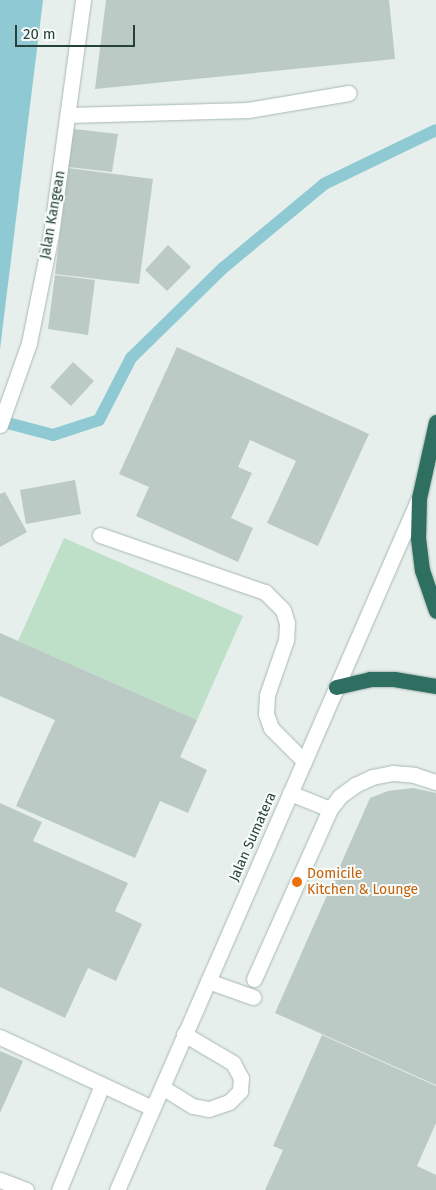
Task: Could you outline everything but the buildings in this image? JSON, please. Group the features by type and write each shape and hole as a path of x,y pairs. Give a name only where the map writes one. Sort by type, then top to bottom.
{"highway":[{"name":"Jalan Sumatera","path":"436,422 419,498 418,538 422,570 436,611"},
{"path":"336,688 370,680 394,679 436,686"}],"street":[{"name":"Jalan Kangean","path":"0,425 29,343 52,234 83,0"},
{"path":"69,115 248,110 350,93"},
{"name":"Jalan Sumatera","path":"117,1190 419,498"},
{"path":"100,535 265,592 283,610 287,623 286,640 267,695 266,714 271,728 304,761"},
{"path":"254,979 330,808 340,796 355,785 372,777 394,773 414,775 436,782"},
{"path":"290,794 330,808"},
{"path":"208,981 253,997"},
{"path":"162,1087 194,1106 209,1109 229,1102 240,1091 241,1078 233,1063 184,1034"},
{"path":"0,1037 152,1108"},
{"path":"59,1190 102,1086"},
{"path":"0,1180 26,1190"}],"green space":[{"path":"64,538 243,616 197,720 18,641"}],"water":[{"path":"0,0 43,0 0,349"}],"waterway":[{"path":"0,421 53,435 99,420 131,358 223,268 324,184 436,130"}],"place":[{"name":"Domicile Kitchen & Lounge","path":"297,882"}]}
